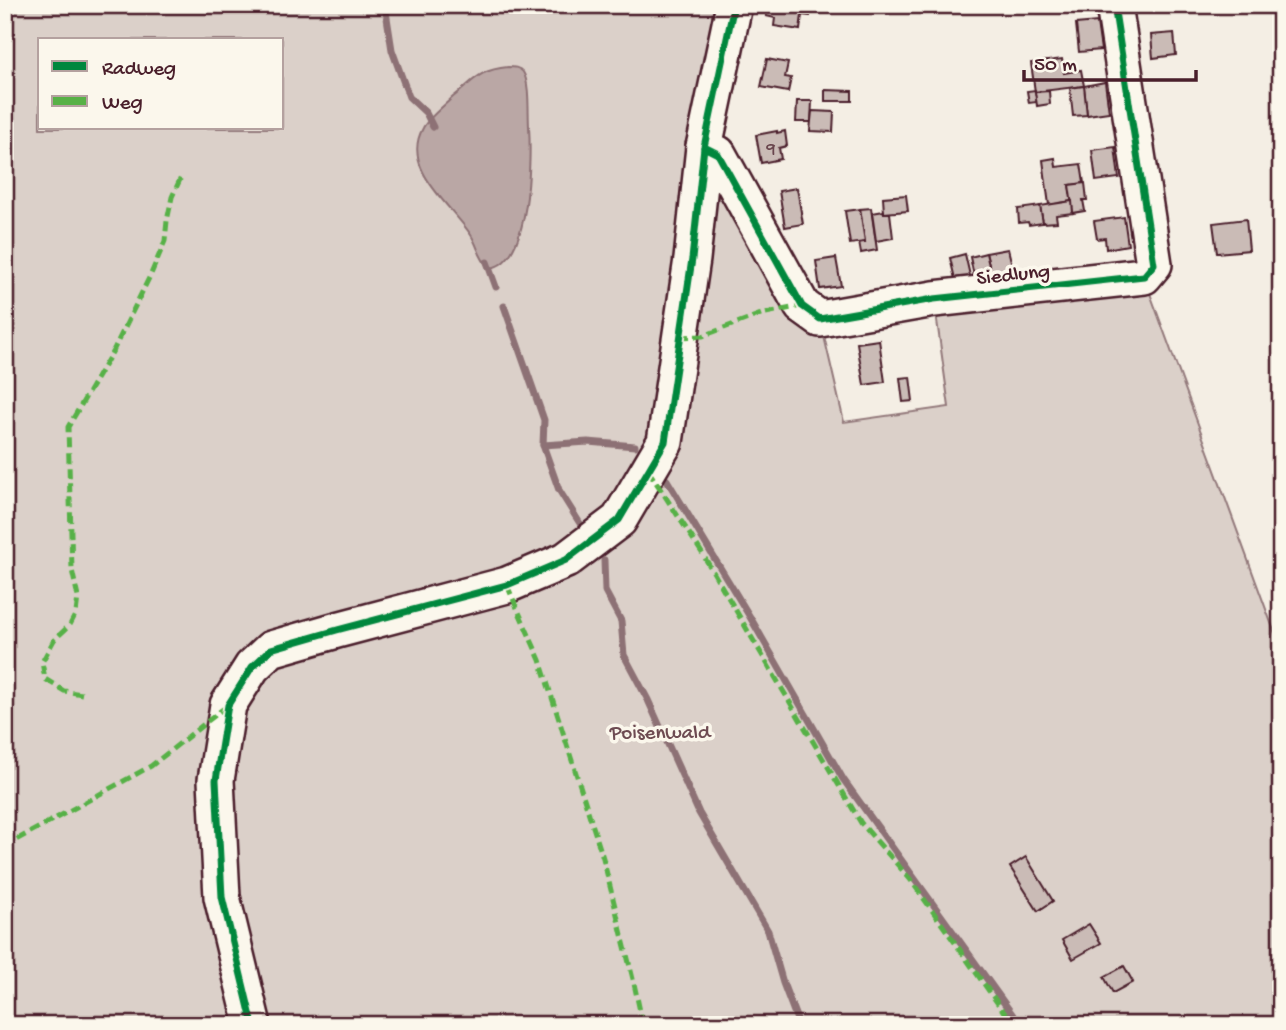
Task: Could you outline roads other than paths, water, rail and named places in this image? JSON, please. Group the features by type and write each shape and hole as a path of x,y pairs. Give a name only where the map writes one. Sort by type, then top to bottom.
{"street":[{"path":"253,1025 222,897 216,780 228,705 252,667 271,649 507,585 566,561 619,520 665,442 692,259 704,147 734,5"},
{"name":"Siedlung","path":"704,147 718,154 802,306 820,319 934,299 1144,276 1154,264 1114,5"}],"waterway":[{"path":"385,5 392,50 409,97 426,113 433,127"},
{"path":"487,262 496,287"},
{"path":"504,306 544,420 543,445 559,490 581,525"},
{"path":"543,445 588,442 635,446"},
{"path":"667,480 843,779 1020,1025"},
{"path":"604,560 605,591 621,621 624,655 648,700 699,813 768,931 799,1025"}],"park label":[{"name":"Poisenwald","path":"660,731"}]}
